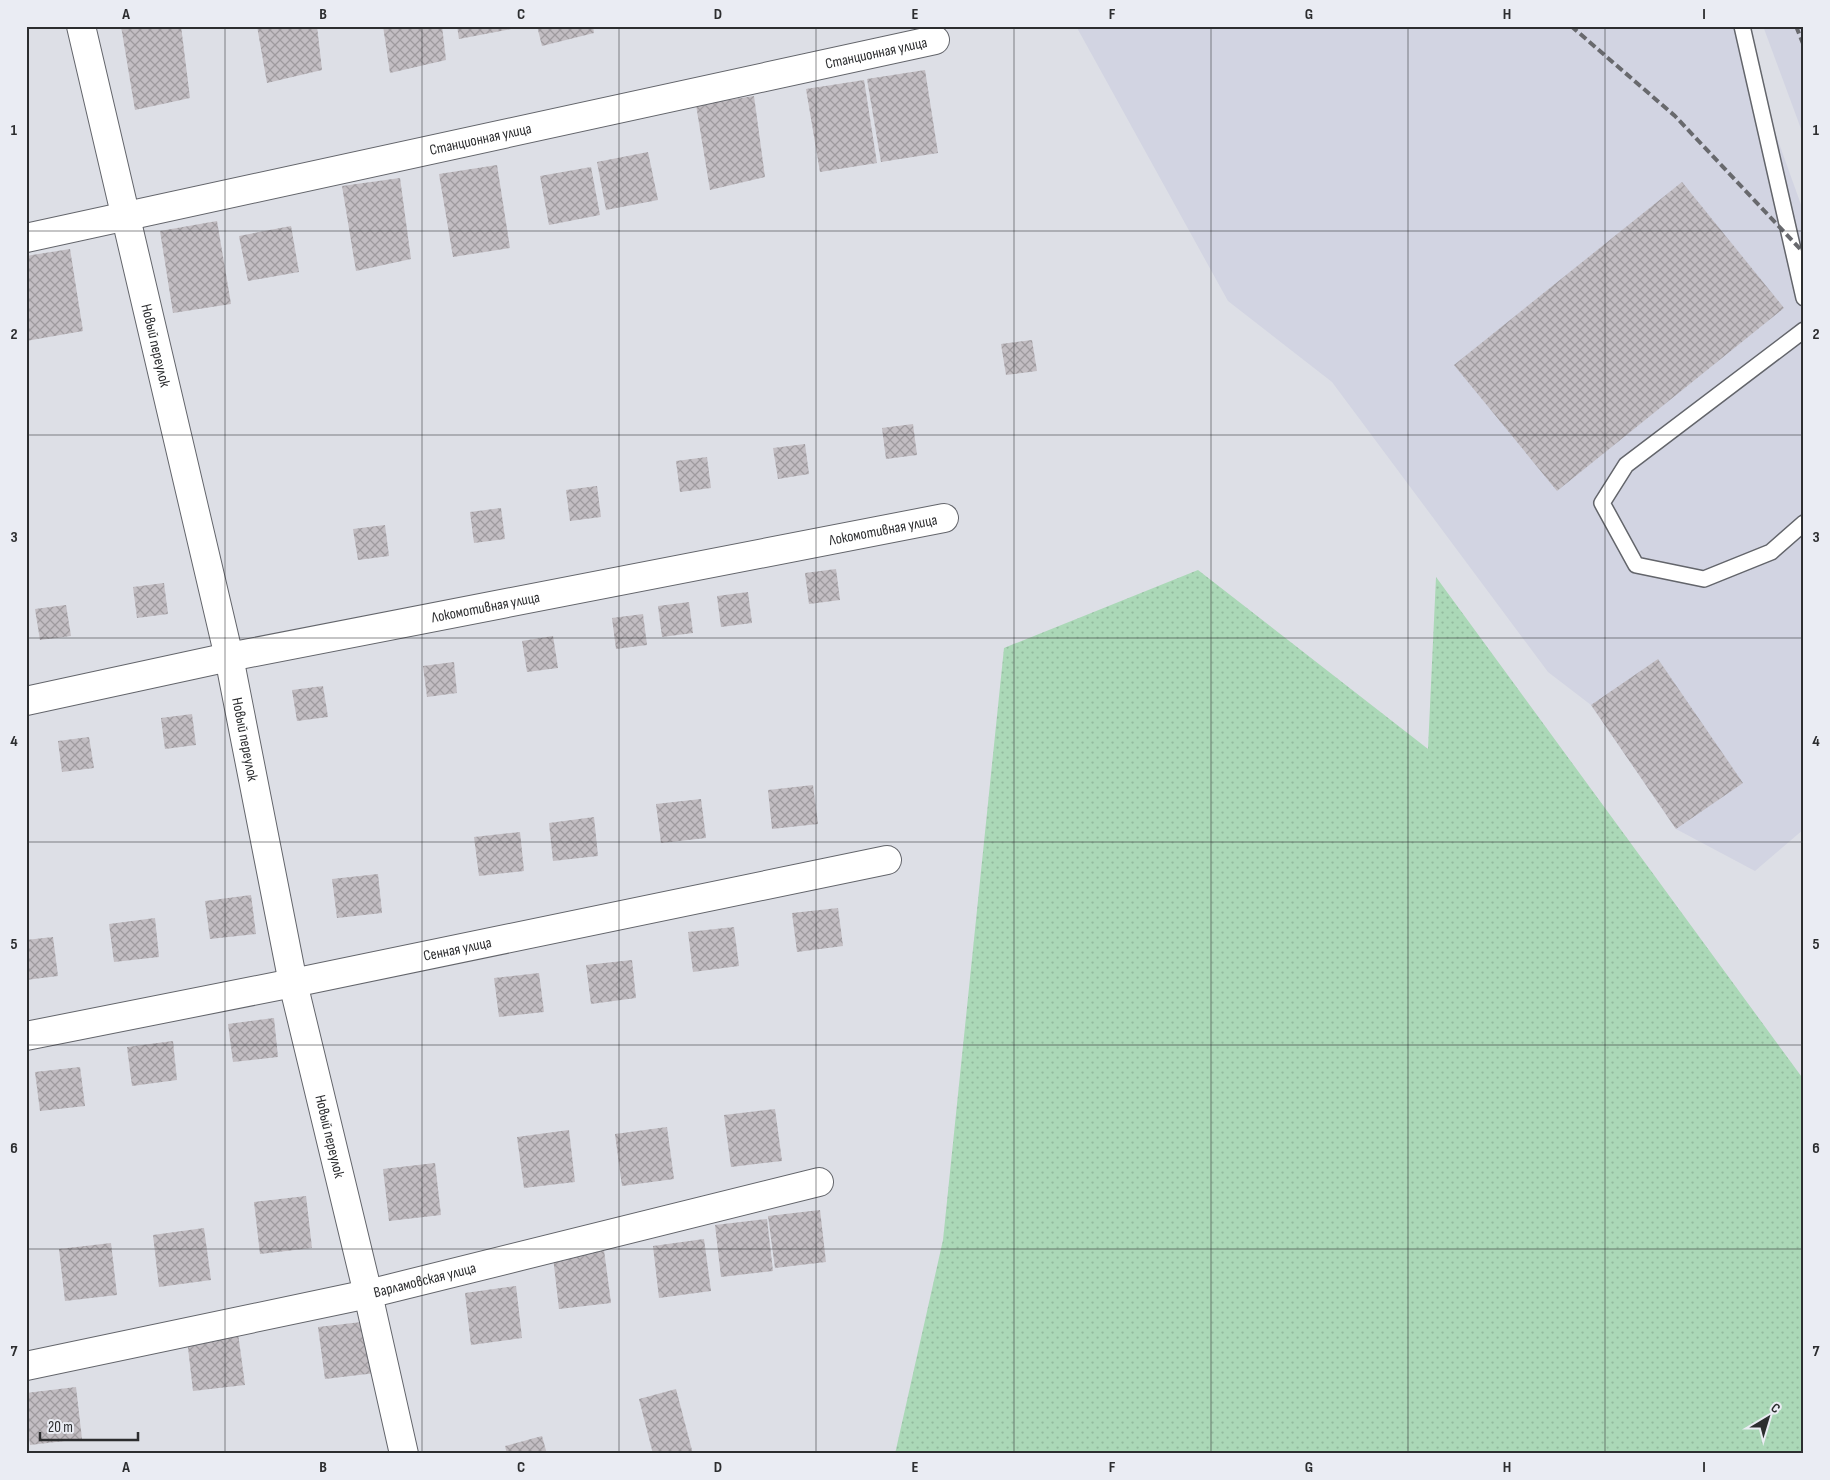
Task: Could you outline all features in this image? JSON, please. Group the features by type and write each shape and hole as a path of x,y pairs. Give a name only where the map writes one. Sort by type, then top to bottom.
{"street":[{"name":"Новый переулок","path":"81,26 229,657 293,983 368,1294 404,1454"},
{"name":"Станционная улица","path":"26,238 935,40"},
{"name":"Локомотивная улица","path":"26,701 229,657 944,518"},
{"name":"Сенная улица","path":"26,1036 293,983 887,860"},
{"name":"Варламовская улица","path":"26,1366 368,1294 819,1182"}],"lane":[{"path":"1742,26 1804,298"},
{"path":"1804,330 1626,465 1602,503 1636,565 1704,579 1771,552 1804,523"}],"shaded area":[{"path":"1076,26 1737,26 1804,213 1804,829 1755,871 1676,829 1591,705 1548,672 1332,382 1228,301"},
{"path":"1763,26 1804,26 1804,137"}],"green space":[{"path":"1198,570 1428,749 1436,577 1804,1080 1804,1454 895,1454 943,1240 1004,648"}],"building":[{"path":"121,26 181,26 190,98 135,110"},
{"path":"257,26 317,26 322,70 267,83"},
{"path":"383,26 442,26 446,60 390,73"},
{"path":"457,26 510,26 511,29 459,39"},
{"path":"537,26 593,26 594,33 542,46"},
{"path":"925,70 938,153 881,162 867,79"},
{"path":"864,80 877,163 820,172 806,89"},
{"path":"754,96 765,177 710,190 696,105"},
{"path":"648,152 658,200 606,210 597,162"},
{"path":"497,165 510,248 453,257 439,174"},
{"path":"591,167 600,215 549,225 540,176"},
{"path":"400,178 411,259 356,271 342,186"},
{"path":"1682,182 1784,308 1557,491 1454,365"},
{"path":"217,221 231,304 173,313 160,231"},
{"path":"291,226 299,272 248,281 239,236"},
{"path":"70,249 83,331 26,341 26,256"},
{"path":"1032,340 1037,371 1006,375 1001,344"},
{"path":"913,424 917,455 886,459 882,428"},
{"path":"805,444 809,474 778,479 773,448"},
{"path":"707,457 711,488 680,492 676,461"},
{"path":"597,486 601,517 570,521 566,490"},
{"path":"501,508 505,539 474,543 470,512"},
{"path":"385,525 389,556 358,560 353,529"},
{"path":"836,569 840,600 809,604 805,573"},
{"path":"164,583 168,614 137,618 133,587"},
{"path":"748,592 752,623 721,627 717,596"},
{"path":"689,602 693,633 662,637 658,606"},
{"path":"66,605 71,636 40,640 35,609"},
{"path":"643,614 647,645 616,649 612,618"},
{"path":"553,636 558,668 527,672 522,641"},
{"path":"1658,659 1743,783 1676,829 1591,705"},
{"path":"454,662 457,693 427,697 423,666"},
{"path":"323,686 328,717 297,721 292,690"},
{"path":"192,714 196,745 165,749 161,718"},
{"path":"89,737 94,768 62,772 58,741"},
{"path":"813,785 818,824 772,829 768,790"},
{"path":"701,799 706,838 661,843 656,804"},
{"path":"594,817 598,856 553,861 549,823"},
{"path":"520,832 524,871 479,876 474,837"},
{"path":"378,874 382,913 337,918 332,879"},
{"path":"251,895 256,934 210,939 205,901"},
{"path":"838,908 843,946 797,952 792,913"},
{"path":"155,918 159,957 114,962 109,924"},
{"path":"734,927 739,966 693,972 688,932"},
{"path":"53,937 58,976 26,980 26,940"},
{"path":"632,960 636,998 591,1004 586,965"},
{"path":"539,973 544,1012 499,1017 494,978"},
{"path":"274,1018 278,1057 233,1062 228,1024"},
{"path":"173,1041 177,1080 132,1086 127,1047"},
{"path":"80,1067 85,1106 40,1111 35,1072"},
{"path":"775,1109 782,1161 731,1167 724,1115"},
{"path":"667,1127 674,1179 622,1186 615,1134"},
{"path":"569,1130 575,1182 524,1188 517,1137"},
{"path":"435,1163 441,1215 389,1221 383,1169"},
{"path":"306,1196 312,1248 260,1254 254,1202"},
{"path":"820,1210 826,1262 775,1268 768,1216"},
{"path":"767,1219 773,1271 721,1277 715,1225"},
{"path":"204,1228 211,1280 159,1287 153,1235"},
{"path":"704,1239 711,1291 659,1298 653,1246"},
{"path":"111,1243 117,1295 65,1301 59,1249"},
{"path":"604,1250 611,1303 559,1309 553,1257"},
{"path":"516,1286 522,1338 471,1345 465,1293"},
{"path":"370,1321 376,1373 325,1379 318,1327"},
{"path":"238,1333 245,1385 193,1391 187,1339"},
{"path":"76,1387 82,1439 30,1445 26,1393"},
{"path":"676,1389 693,1454 653,1454 639,1399"},
{"path":"542,1436 547,1454 507,1454 505,1446"}],"railway":[{"path":"1571,26 1675,116 1804,253"},
{"path":"1796,26 1804,46"}]}
